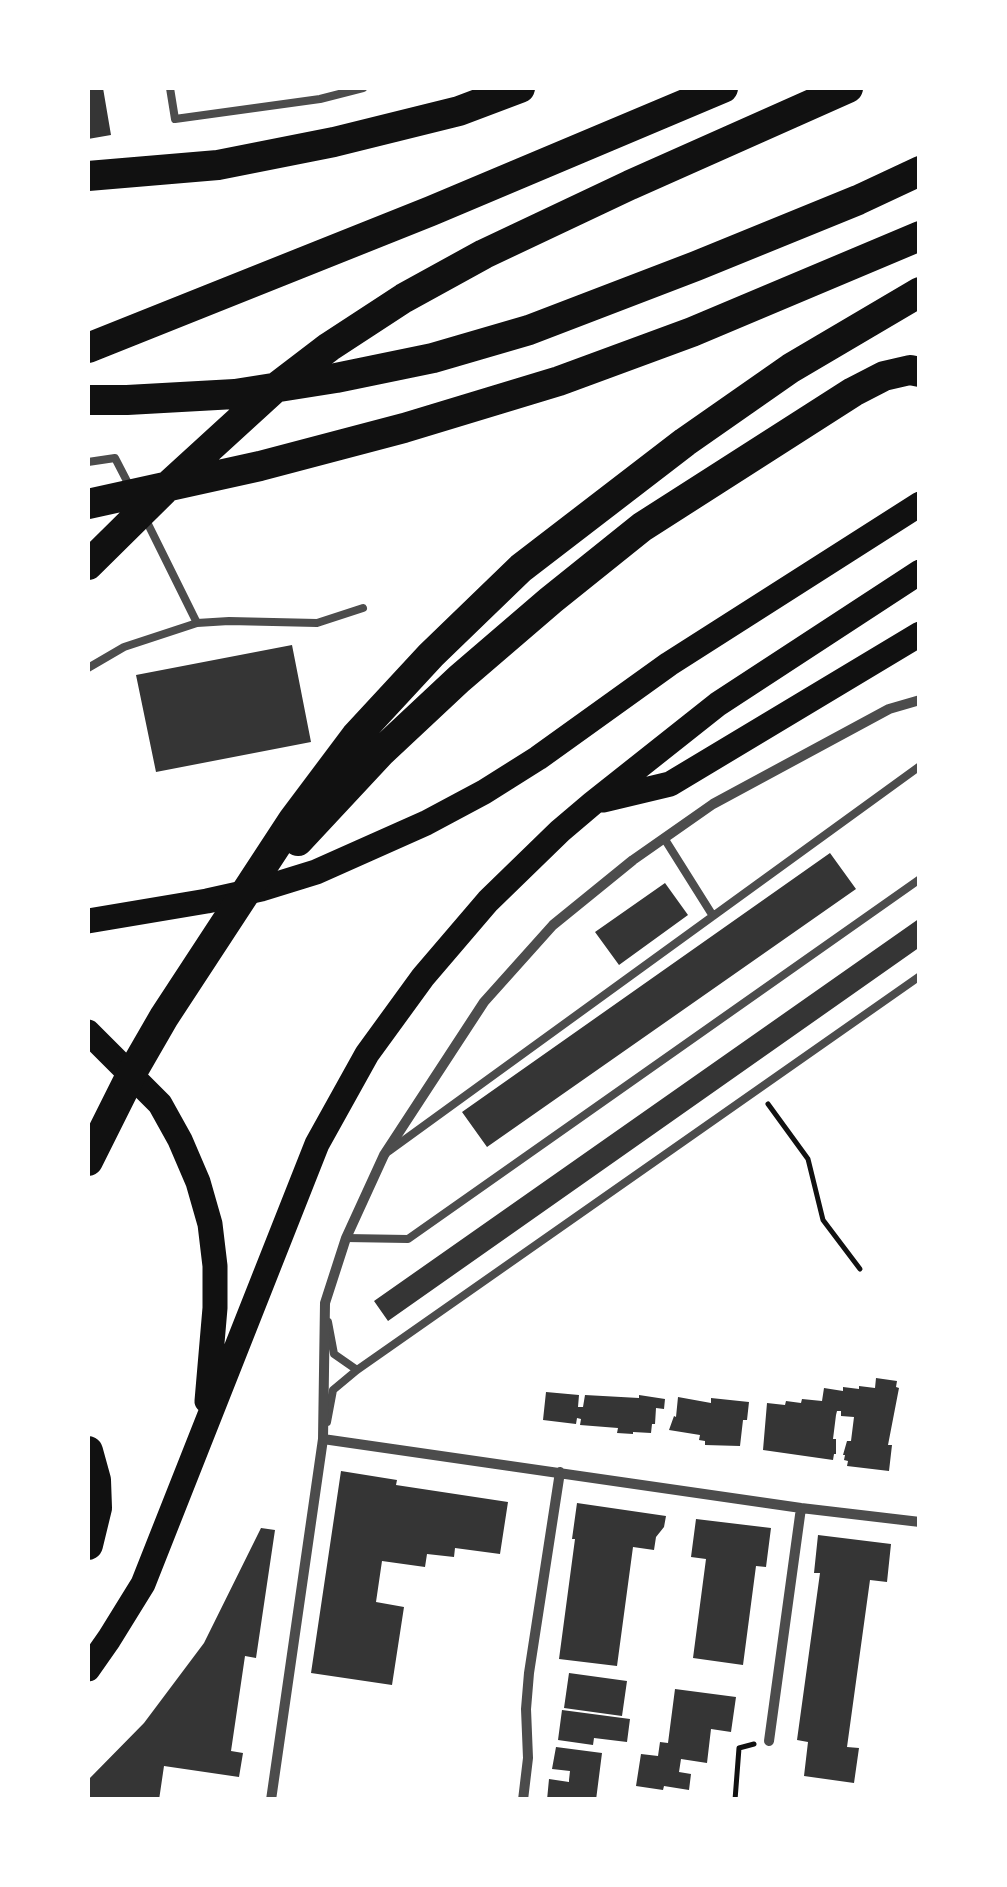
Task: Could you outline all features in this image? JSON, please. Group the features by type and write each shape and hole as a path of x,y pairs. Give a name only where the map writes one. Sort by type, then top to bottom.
{"highway":[{"path":"88,176 218,165 315,146 459,110 520,88"},
{"path":"88,348 431,211 722,88"},
{"path":"88,566 170,484 274,390 329,347 404,298 484,254 648,176 848,88"},
{"path":"88,400 252,392 434,358 529,330 920,172"},
{"path":"88,504 260,466 559,381 735,315 920,236"},
{"path":"88,1161 164,1017 292,820 356,736 431,655 521,568 685,442 791,368 920,292"},
{"path":"234,908 381,752 459,679 642,527 853,392 884,376 910,370 920,372"},
{"path":"88,1451 98,1508 88,1545"}],"main road":[{"path":"88,921 261,889 334,865 426,823 538,758 668,664 920,504"},
{"path":"88,1668 143,1584 316,1144 367,1054 423,977 488,901 593,803 718,704 920,572"},
{"path":"593,803 670,784 920,634"},
{"path":"88,1032 160,1104 198,1182 210,1224 215,1266 204,1431"}],"street":[{"path":"271,1800 323,1439 325,1303 346,1238 384,1154 484,1002 554,926 633,860 713,804 889,709 920,700"},
{"path":"323,1439 920,1522"},
{"path":"523,1800 528,1758 529,1673 560,1472"},
{"path":"769,1741 801,1508"}],"lane":[{"path":"170,88 175,119 320,99 363,88"},
{"path":"88,462 115,458 196,623"},
{"path":"88,668 124,646 196,623 317,622 363,608"},
{"path":"384,1154 920,766"},
{"path":"664,838 713,916"},
{"path":"346,1238 408,1239 920,879"},
{"path":"323,1439 333,1390 357,1370 920,976"},
{"path":"325,1303 334,1354 357,1370"}],"path":[{"path":"758,1089 808,1159 824,1220 860,1269"},
{"path":"735,1800 739,1748 769,1741"}],"building":[{"path":"88,88 103,88 111,135 88,139"},
{"path":"292,645 311,742 156,772 136,675"},
{"path":"830,853 856,889 487,1147 462,1112"},
{"path":"665,883 688,915 619,965 595,932"},
{"path":"920,918 920,947 388,1321 374,1301"},
{"path":"876,1378 897,1381 899,1388 888,1445 892,1445 889,1471 847,1466 843,1455 847,1441 851,1441 854,1417 841,1416 841,1411 836,1415 833,1460 763,1450 767,1403 822,1401 824,1388 875,1388"},
{"path":"546,1392 579,1395 578,1407 583,1407 585,1395 639,1395 665,1399 664,1409 656,1408 651,1433 617,1433 618,1428 580,1425 581,1419 577,1418 576,1424 543,1420"},
{"path":"678,1397 711,1403 711,1398 749,1402 740,1446 705,1445 705,1441 699,1440 700,1435 669,1430 676,1417"},
{"path":"341,1471 397,1480 396,1485 508,1502 500,1554 455,1548 454,1557 427,1554 425,1567 382,1561 376,1602 404,1607 392,1685 311,1673"},
{"path":"577,1503 666,1516 654,1550 633,1547 617,1666 559,1659"},
{"path":"696,1519 771,1528 766,1567 756,1566 743,1665 693,1658 706,1559 691,1557"},
{"path":"261,1528 275,1530 256,1658 245,1656 231,1751 243,1753 239,1777 164,1766 159,1800 88,1800 88,1780 144,1723 204,1643"},
{"path":"818,1535 891,1544 887,1582 870,1580 847,1747 859,1748 854,1783 804,1776 808,1742 797,1740 820,1573 814,1573"},
{"path":"569,1673 627,1681 622,1716 564,1708"},
{"path":"675,1689 736,1697 731,1732 711,1729 707,1763 681,1759 679,1772 691,1774 689,1790 636,1786 641,1754 658,1756 660,1742 668,1743"},
{"path":"562,1710 630,1719 627,1742 594,1738 593,1745 558,1740"},
{"path":"556,1747 602,1753 596,1800 547,1800 549,1779 569,1782 570,1771 552,1769"}]}
